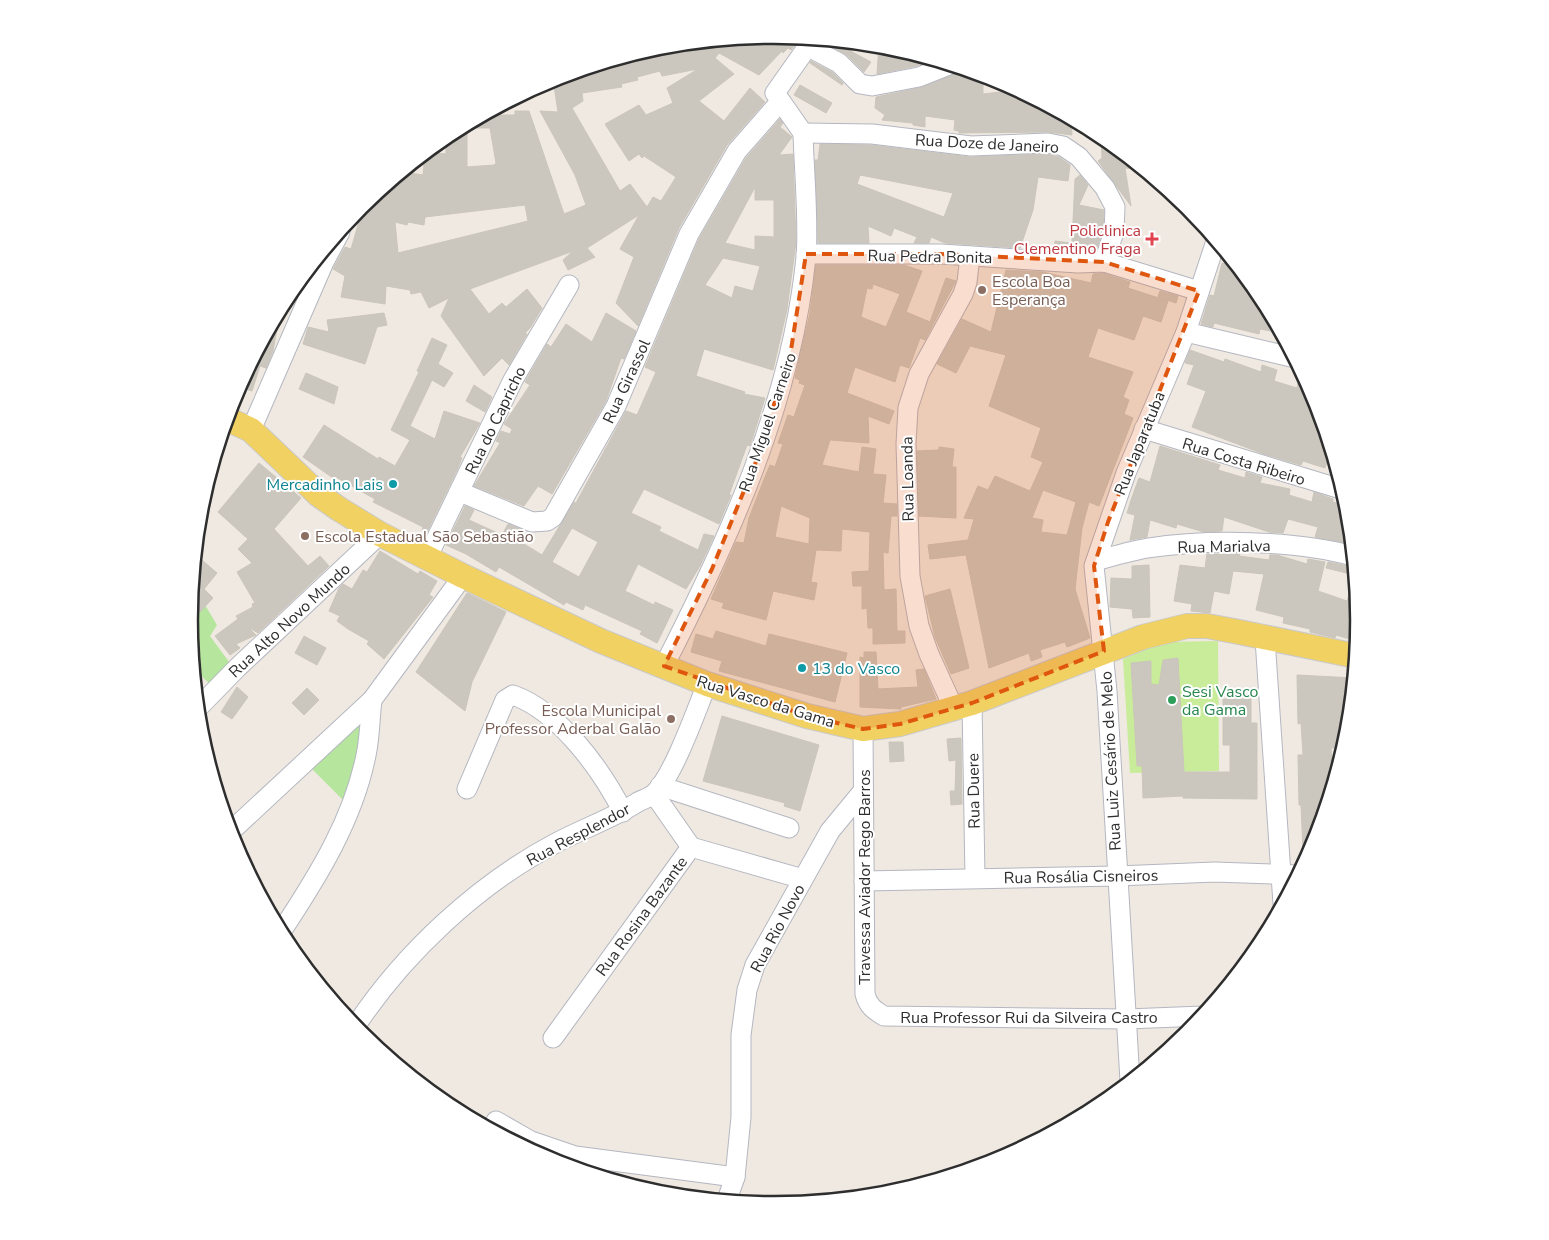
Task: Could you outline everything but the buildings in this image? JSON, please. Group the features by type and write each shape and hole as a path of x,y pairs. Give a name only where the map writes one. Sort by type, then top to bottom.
{"main road":[{"name":"Rua Vasco da Gama","path":"234,422 251,430 319,495 380,534 462,576 601,641 708,684 807,716 862,729 900,724 963,706 1143,637 1187,626 1206,626 1350,655"}],"street":[{"path":"803,133 778,98 808,45"},
{"path":"815,45 839,63 860,84 872,86 927,75 942,68"},
{"name":"Rua Girassol","path":"460,492 532,522 547,521 553,517 616,406 689,234 737,152 778,98"},
{"name":"Rua Miguel Carneiro","path":"664,666 712,569 757,459 792,350 806,254 803,133"},
{"name":"Rua Doze de Janeiro","path":"803,133 872,134 971,146 1048,143 1063,146 1079,157 1106,188 1115,207 1114,232 1104,262"},
{"name":"Rua Japaratuba","path":"1104,651 1094,574 1096,561 1122,482 1186,332 1214,247"},
{"name":"Rua Pedra Bonita","path":"806,254 970,256 1078,263 1104,262 1200,291"},
{"name":"Rua Loanda","path":"963,706 929,654 919,626 910,576 906,444 908,408 914,387 919,374 963,294 967,282 970,256"},
{"path":"251,430 318,267"},
{"name":"Rua do Capricho","path":"427,558 513,380 569,285"},
{"path":"1186,332 1286,356"},
{"name":"Rua Costa Ribeiro","path":"1144,429 1335,487"},
{"name":"Rua Alto Novo Mundo","path":"204,702 238,666 380,534"},
{"name":"Rua Marialva","path":"1096,561 1148,548 1254,543 1300,547 1347,555"},
{"path":"237,826 372,700 462,576"},
{"path":"1265,639 1290,875"},
{"name":"Rua Luiz Cesário de Melo","path":"1104,651 1130,1073"},
{"path":"708,684 676,756 657,790 789,828"},
{"path":"467,789 485,742 505,700 509,696 518,697 556,723 596,765 608,782 623,812"},
{"path":"286,925 322,868 348,812 368,749 372,700"},
{"name":"Rua Duere","path":"963,706 975,878"},
{"name":"Travessa Aviador Rego Barros","path":"862,729 865,994 867,1004 884,1016"},
{"name":"Rua Resplendor","path":"360,1020 395,971 465,906 505,875 553,844 623,812 657,790"},
{"name":"Rua Rosina Bazante","path":"553,1038 691,847 657,790"},
{"name":"Rua Rio Novo","path":"730,1194 735,1177 741,1117 741,1035 746,990 755,965 830,831 863,791"},
{"path":"691,847 803,879"},
{"name":"Rua Rosália Cisneiros","path":"864,881 1216,872 1290,875"},
{"name":"Rua Professor Rui da Silveira Castro","path":"884,1016 1127,1019 1192,1016"},
{"path":"496,1121 532,1141 574,1156 735,1177"}],"highlighted area":[{"path":"806,254 941,254 1104,262 1199,291 1108,522 1094,566 1104,651 972,703 900,724 863,729 807,716 664,666 712,569 757,459 791,350"}],"green space":[{"path":"199,595 217,625 210,636 235,670 211,685 201,675"},
{"name":"Sesi Vasco da Gama","path":"1218,641 1219,771 1130,773 1123,659 1163,642"},
{"path":"367,704 368,749 345,802 306,763"}],"place":[{"name":"Policlinica Clementino Fraga","path":"1152,239"},
{"name":"Escola Boa Esperança","path":"982,290"},
{"name":"Mercadinho Lais","path":"393,484"},
{"name":"Escola Estadual São Sebastião","path":"305,536"},
{"name":"13 do Vasco","path":"802,668"},
{"name":"Sesi Vasco da Gama","path":"1172,700"},
{"name":"Escola Municipal Professor Aderbal Galão","path":"671,719"}]}
